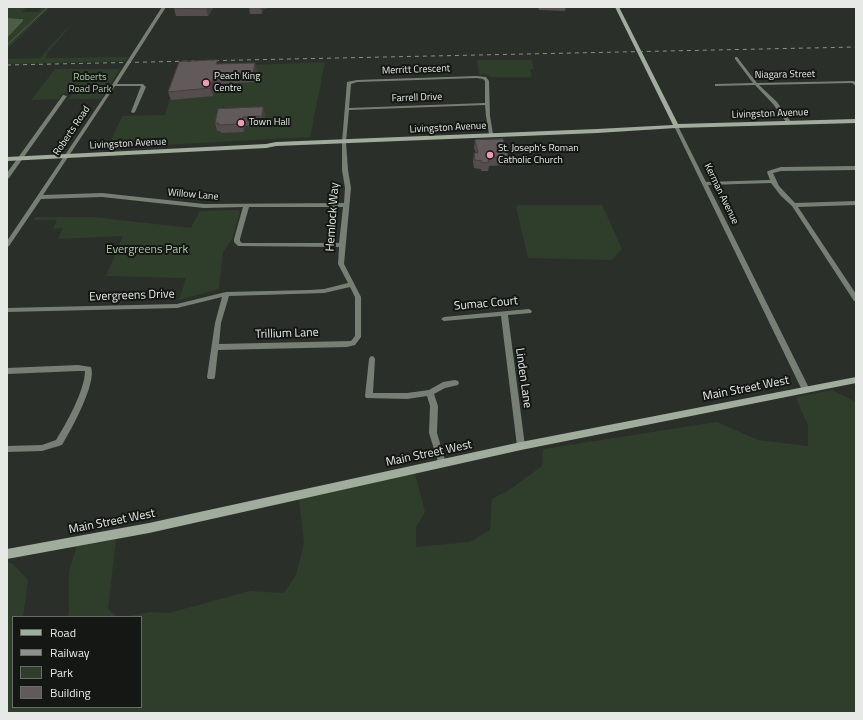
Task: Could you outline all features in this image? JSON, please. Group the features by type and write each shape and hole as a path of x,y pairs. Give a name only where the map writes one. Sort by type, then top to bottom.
{"main road":[{"name":"Kerman Avenue","path":"617,7 676,126"},
{"name":"Livingston Avenue","path":"7,159 275,147 304,144 491,134 597,131 676,126 856,121"},
{"name":"Main Street West","path":"7,554 149,528 521,446 856,380"}],"street":[{"name":"Roberts Road","path":"7,245 114,85 164,7"},
{"path":"736,58 789,122"},
{"name":"Merritt Crescent","path":"344,142 350,83 356,81 484,78 487,81 487,104 491,134"},
{"name":"Niagara Street","path":"717,84 855,83"},
{"path":"114,85 142,85 144,87 133,112"},
{"path":"7,177 65,96"},
{"name":"Farrell Drive","path":"348,109 487,104"},
{"name":"Kerman Avenue","path":"676,126 806,390"},
{"name":"Hemlock Way","path":"344,142 345,170 348,188 341,264 358,297 358,338"},
{"path":"856,168 781,169 770,172 773,181 785,198 794,205 856,299"},
{"path":"704,184 773,181"},
{"name":"Willow Lane","path":"39,197 102,195 194,206 246,207 346,205"},
{"path":"794,205 856,203"},
{"path":"246,207 237,239 237,242 240,245 342,245"},
{"name":"Evergreens Drive","path":"7,310 177,306 226,294 324,291 351,285"},
{"path":"211,377 218,324 226,294"},
{"name":"Sumac Court","path":"444,319 529,311"},
{"name":"Linden Lane","path":"504,314 521,446"},
{"name":"Trillium Lane","path":"215,347 346,344 353,343 358,338"},
{"path":"372,359 369,396 407,396 430,393 443,385 455,383"},
{"path":"7,371 78,368 88,369 90,374 86,388 59,443 42,448 7,449"},
{"path":"430,393 434,406 433,433 442,463"}],"green space":[{"path":"7,7 27,7 22,12 38,12 43,7 50,7 7,49 7,38 23,21 20,18 7,18"},
{"path":"66,29 68,29 47,53 46,58 128,57 125,61 7,64 7,59 40,58"},
{"path":"477,60 532,60 534,69 530,69 532,77 492,77 479,74"},
{"name":"Peach King Centre","path":"325,62 310,137 108,148 122,116 165,115 179,68"},
{"name":"Roberts Road Park","path":"55,69 120,69 101,99 68,99 73,94 66,93 60,95 59,99 31,100"},
{"path":"519,205 602,205 622,249 612,260 528,258 516,207"},
{"name":"Evergreens Park","path":"238,210 240,212 232,239 223,252 219,289 179,300 186,278 106,276 123,236 58,239 63,228 53,229 57,220 33,220 36,217 93,217 191,228 200,211"},
{"path":"832,390 856,402 856,713 7,713 7,562 13,564 28,580 23,616 12,616 12,708 142,708 142,616 128,616 150,612 169,613 250,591 284,593 296,575 304,543 299,499 395,476 415,474 425,512 416,527 416,547 470,542 490,530 492,499 509,490 542,466 543,449 717,422 758,440 808,446 808,426 796,397"},
{"path":"116,539 108,609 116,616 67,616 69,612 69,571 77,545"}],"shaded area":[{"path":"7,18 23,19 23,21 7,38"}],"building":[{"path":"207,7 206,9 174,8"},
{"path":"218,60 216,64 255,63 253,74 214,76 210,88 168,92 179,62"},
{"path":"263,107 262,116 243,117 242,124 218,125 219,123 215,123 218,109"},
{"path":"503,139 508,156 488,158 489,162 482,163 482,161 475,160 474,153 478,153 475,140"}],"waterway":[{"path":"7,45 48,7"}],"railway":[{"path":"7,65 856,47"}],"place":[{"name":"Peach King Centre","path":"206,83"},
{"name":"Town Hall","path":"241,123"},
{"name":"St. Joseph's Roman Catholic Church","path":"490,155"}]}
